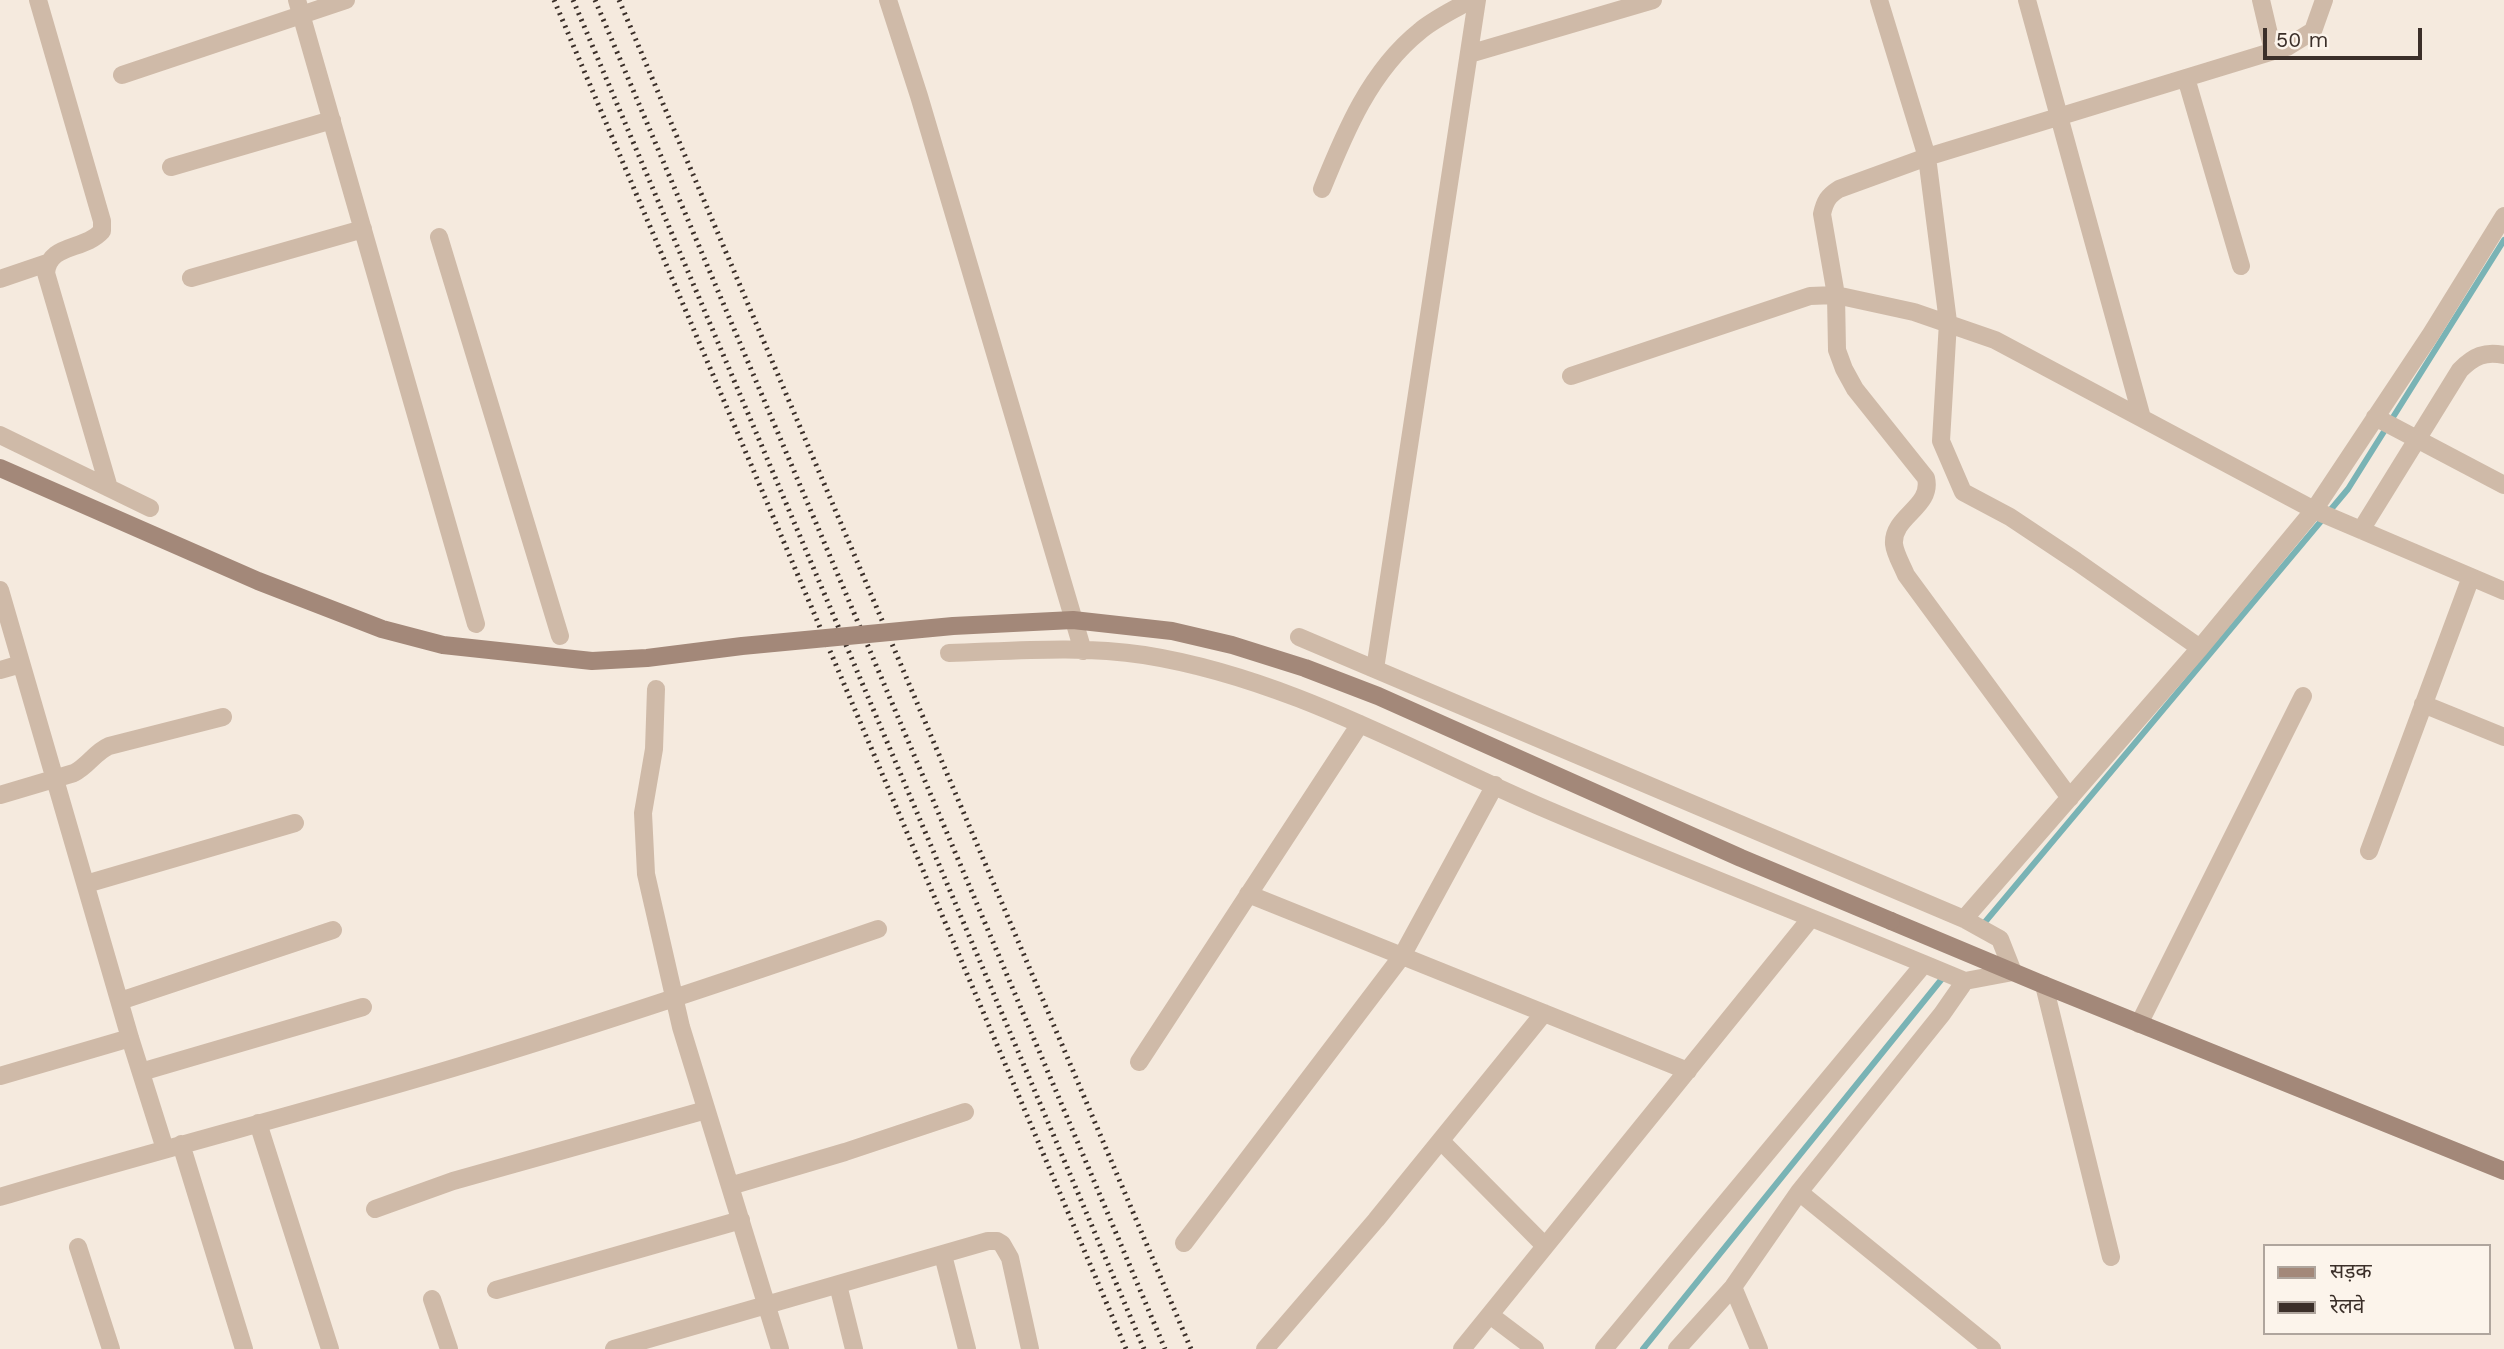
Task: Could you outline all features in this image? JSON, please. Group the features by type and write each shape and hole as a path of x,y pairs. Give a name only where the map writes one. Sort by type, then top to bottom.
{"street":[{"path":"38,0 102,221 102,231 97,237 52,255 47,263 46,273 108,488"},
{"path":"122,75 299,7 346,0"},
{"path":"888,0 919,96 1083,651"},
{"path":"1322,189 1349,124 1393,57 1420,30 1470,0"},
{"path":"1375,669 1477,0"},
{"path":"1469,54 1653,0"},
{"path":"1879,0 1927,157 1948,323 1941,441 1964,492 2010,517 2200,648"},
{"path":"2026,0 2142,418"},
{"path":"2261,0 2273,51"},
{"path":"2070,798 1906,575 1894,542 1896,531 1926,495 1926,478 1855,389 1844,369 1837,350 1836,295 1822,214 1828,196 1847,186 1927,157 2273,51 2305,38 2312,32 2324,0"},
{"path":"299,7 476,624"},
{"path":"2186,78 2241,266"},
{"path":"171,167 332,120"},
{"path":"1968,921 2317,511 2504,216"},
{"path":"191,278 363,229"},
{"path":"439,237 560,636"},
{"path":"0,279 47,263"},
{"path":"1571,376 1785,302 1810,296 1836,295 1914,312 1995,340 2317,511 2504,591"},
{"path":"2361,530 2465,364 2479,355 2491,352 2504,355"},
{"path":"2378,418 2504,485"},
{"path":"0,435 150,508"},
{"path":"0,468 270,586 382,629 443,645 592,661 647,658 953,626 1073,620 1172,631 1232,645 1305,668 1378,696 1891,921 2504,1171"},
{"path":"2369,851 2471,577"},
{"path":"0,590 130,1038 141,1072 173,1146 244,1349"},
{"path":"1299,637 1968,921 2000,939 2013,972"},
{"path":"949,653 1083,651 1144,655 1243,678 1309,701 1546,809 1961,979 2013,972"},
{"path":"0,670 21,664"},
{"path":"656,688 654,749 643,813 646,874 675,999 706,1110 780,1349"},
{"path":"2139,1024 2303,696"},
{"path":"2423,704 2504,737"},
{"path":"0,795 83,769 100,750 109,746 223,717"},
{"path":"1139,1062 1360,724"},
{"path":"1184,1243 1402,956 1495,785"},
{"path":"86,884 295,823"},
{"path":"1248,894 1688,1071"},
{"path":"1462,1349 1811,918"},
{"path":"0,1198 173,1146 458,1067 675,999 878,929"},
{"path":"120,1001 333,930"},
{"path":"1604,1349 1931,967"},
{"path":"1677,1349 1733,1287 1800,1192 1961,979"},
{"path":"2044,985 2112,1257"},
{"path":"141,1072 363,1007"},
{"path":"1265,1349 1441,1141 1544,1013"},
{"path":"0,1076 130,1038"},
{"path":"375,1209 453,1181 706,1110"},
{"path":"730,1186 845,1152 965,1112"},
{"path":"258,1123 330,1349"},
{"path":"1441,1141 1545,1247"},
{"path":"1800,1192 1992,1349"},
{"path":"496,1290 741,1220"},
{"path":"614,1349 637,1346 767,1305 988,1241 997,1241 1002,1244 1010,1258 1030,1349"},
{"path":"78,1247 111,1349"},
{"path":"943,1255 967,1349"},
{"path":"838,1285 854,1349"},
{"path":"1733,1287 1759,1349"},
{"path":"432,1299 449,1349"},
{"path":"1490,1315 1535,1349"}],"waterway":[{"path":"1980,928 2348,489 2504,240"},
{"path":"1643,1349 1945,975"}],"railway":[{"path":"554,0 1126,1349"},
{"path":"573,0 1144,1349"},
{"path":"595,0 1165,1349"},
{"path":"619,0 1191,1349"}]}
